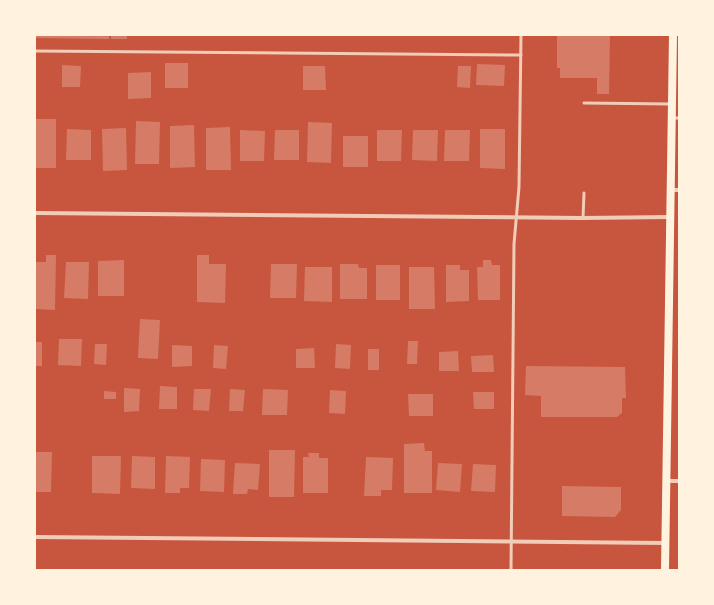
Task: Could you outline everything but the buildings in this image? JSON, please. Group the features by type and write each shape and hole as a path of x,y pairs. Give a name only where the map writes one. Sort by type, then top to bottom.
{"main road":[{"path":"665,570 670,190 676,118 672,104 672,35"}],"street":[{"path":"670,190 679,190"},
{"path":"35,213 583,218 670,217"},
{"path":"666,481 679,481"},
{"path":"35,537 665,543"}],"lane":[{"path":"511,570 514,244 519,193 521,35"},
{"path":"35,51 521,55"},
{"path":"584,103 672,104"},
{"path":"583,218 584,193"}]}
